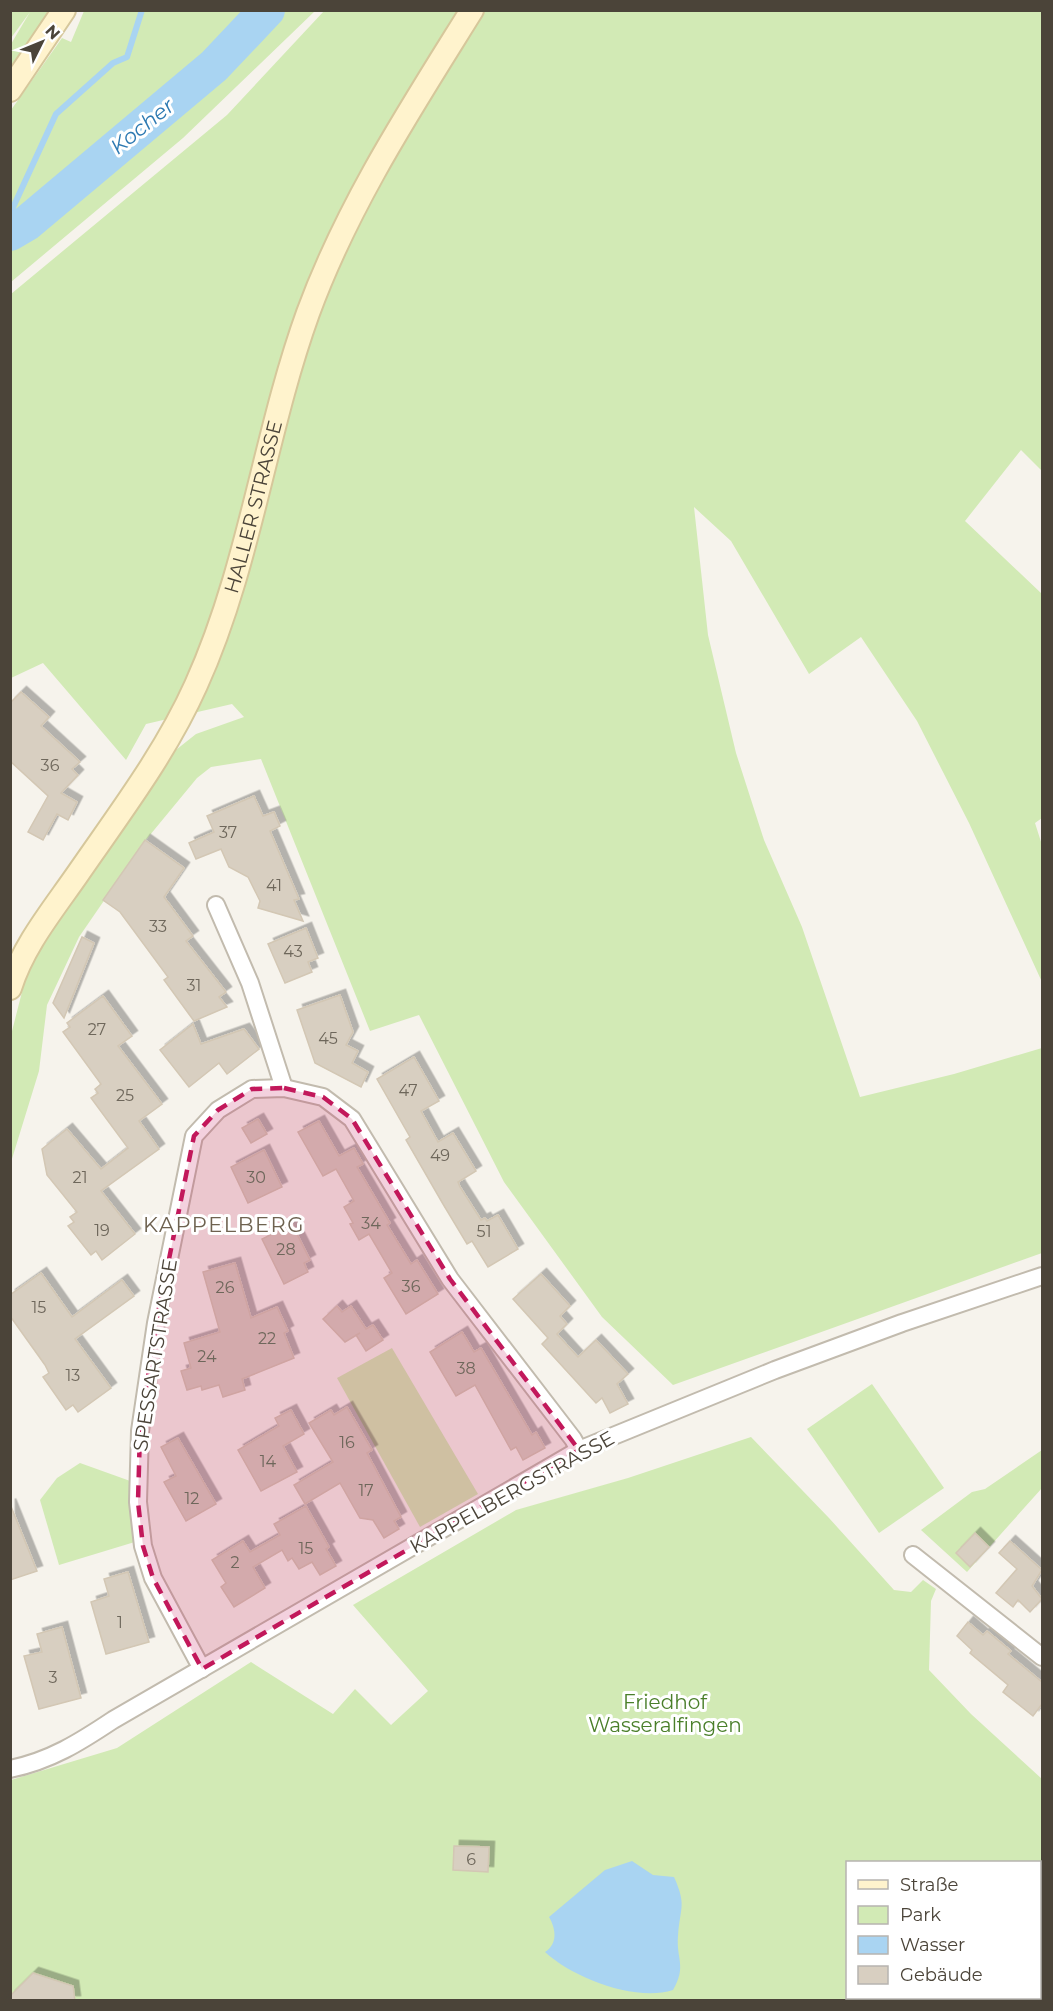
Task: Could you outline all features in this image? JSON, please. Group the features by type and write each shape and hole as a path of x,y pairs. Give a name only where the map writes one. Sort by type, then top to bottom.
{"main road":[{"path":"10,90 64,10"},
{"name":"HALLER STRASSE","path":"10,988 32,942 150,768 195,687 239,570 290,370 326,267 388,143 472,10"}],"street":[{"path":"216,905 254,993 284,1088"},
{"name":"SPESSARTSTRASSE","path":"201,1669 153,1578 143,1546 138,1502 141,1420 156,1323 194,1136 218,1110 252,1089 284,1088 323,1097 352,1119 450,1279 573,1439 579,1450"},
{"name":"KAPPELBERGSTRASSE","path":"10,1768 37,1762 73,1747 201,1669 579,1450 775,1370 902,1323 1042,1276"},
{"path":"913,1555 1042,1657"}],"highlighted area":[{"path":"284,1088 323,1097 352,1119 450,1279 579,1450 202,1669 153,1578 143,1546 138,1502 140,1431 156,1323 194,1136 218,1110 252,1089"}],"green space":[{"path":"11,11 51,11 11,72 11,44 30,12 11,38"},
{"path":"84,11 315,11 183,138 11,282 11,110 62,38 71,42"},
{"path":"324,11 1042,11 1042,471 1021,450 965,521 1042,594 1042,818 1035,823 1042,845 1042,982 969,823 917,721 861,637 809,674 731,541 694,507 708,635 736,753 764,840 802,927 860,1097 954,1074 1042,1048 1042,1253 673,1385 602,1317 504,1182 419,1015 370,1031 261,759 211,767 197,778 145,841 79,937 47,1005 39,1071 11,1162 11,1035 33,949 162,761 196,734 244,717 232,704 146,724 126,760 43,663 11,678 11,294 227,115"},
{"path":"392,1348 478,1494 420,1527 337,1378"},
{"path":"872,1384 944,1488 879,1533 807,1429"},
{"name":"Friedhof Wasseralfingen","path":"751,1437 894,1590 911,1592 923,1580 936,1589 931,1601 929,1670 971,1714 1042,1779 1042,2000 11,2000 11,1780 117,1748 251,1662 333,1714 355,1689 391,1725 428,1691 353,1605 516,1510 628,1478"},
{"path":"1042,1450 1042,1488 967,1572 921,1530 972,1492 985,1489"},
{"path":"80,1463 133,1482 138,1541 59,1565 40,1500 57,1478"}],"water":[{"path":"632,1861 653,1875 674,1877 678,1887 682,1901 678,1944 680,1968 673,1990 641,1993 605,1985 571,1971 545,1952 554,1941 553,1926 549,1917 605,1870"}],"building":[{"path":"21,692 49,717 41,726 80,762 72,769 78,775 61,793 77,802 68,820 57,814 43,840 28,832 48,796 10,761 10,703"},
{"path":"254,796 263,816 274,812 280,826 270,831 299,899 294,900 303,921 258,908 260,901 248,877 229,867 221,849 196,859 189,843 214,832 207,816"},
{"path":"145,840 184,868 164,897 193,936 186,941 226,992 219,997 227,1007 194,1021 164,980 168,977 120,912 103,900"},
{"path":"306,928 318,958 308,962 312,972 285,983 268,944"},
{"path":"82,937 94,943 64,1018 53,1003"},
{"path":"340,995 353,1032 346,1045 358,1051 352,1063 368,1072 361,1087 315,1063 297,1010"},
{"path":"103,996 132,1036 118,1046 162,1104 139,1121 159,1149 101,1191 135,1234 102,1260 96,1251 91,1255 68,1226 74,1222 70,1217 77,1212 47,1175 42,1149 67,1129 101,1169 128,1148 91,1098 98,1093 95,1089 101,1084 63,1032 70,1027 67,1023"},
{"path":"193,1024 201,1044 244,1029 259,1049 227,1074 219,1063 189,1087 160,1050"},
{"path":"414,1057 439,1101 421,1111 438,1142 453,1133 476,1171 458,1182 460,1187 481,1220 485,1218 487,1221 498,1215 518,1249 488,1267 472,1241 467,1244 443,1204 406,1140 410,1137 377,1079"},
{"path":"258,1119 267,1134 251,1143 242,1128"},
{"path":"319,1121 339,1156 354,1148 363,1164 357,1167 390,1223 387,1225 411,1264 417,1260 438,1294 406,1314 384,1278 392,1273 369,1234 359,1240 350,1224 353,1223 344,1207 354,1201 336,1169 323,1176 298,1132"},
{"path":"264,1150 282,1187 248,1203 231,1167"},
{"path":"292,1224 310,1260 304,1263 308,1272 284,1284 262,1239"},
{"path":"235,1263 251,1318 277,1307 288,1331 284,1333 294,1358 242,1379 245,1390 223,1397 219,1385 202,1390 201,1386 187,1390 181,1371 191,1368 184,1343 220,1332 203,1272"},
{"path":"41,1273 72,1317 122,1280 134,1296 75,1339 111,1388 78,1412 73,1405 66,1410 43,1377 49,1373 45,1365 10,1316 10,1295"},
{"path":"541,1274 570,1306 560,1316 567,1324 557,1334 578,1357 596,1340 628,1374 617,1384 628,1404 610,1413 602,1398 596,1403 542,1344 548,1338 513,1299"},
{"path":"337,1306 342,1312 351,1306 366,1329 373,1325 383,1340 366,1351 356,1335 345,1342 323,1319"},
{"path":"462,1332 474,1352 481,1348 532,1435 536,1432 545,1448 523,1460 516,1447 511,1450 475,1385 456,1396 430,1352"},
{"path":"347,1407 372,1450 367,1453 401,1517 394,1521 399,1529 384,1538 373,1520 360,1518 340,1483 305,1504 294,1485 333,1462 309,1423 331,1410 334,1415"},
{"path":"291,1410 304,1434 283,1446 297,1472 261,1491 238,1450 279,1426 275,1418"},
{"path":"178,1438 216,1504 186,1521 164,1482 176,1476 161,1447"},
{"path":"10,1504 37,1571 10,1580"},
{"path":"306,1506 329,1547 326,1549 336,1566 320,1575 312,1562 299,1569 292,1558 288,1561 282,1550 253,1567 265,1588 234,1607 221,1587 226,1583 212,1560 243,1541 250,1552 280,1535 274,1524"},
{"path":"975,1533 989,1547 970,1567 956,1553"},
{"path":"1010,1541 1042,1570 1032,1586 1042,1599 1030,1612 1018,1600 1013,1607 996,1593 1017,1569 999,1553"},
{"path":"128,1572 149,1642 106,1654 91,1602 109,1596 104,1579"},
{"path":"968,1622 983,1635 987,1631 1011,1651 1008,1654 1042,1682 1042,1704 1033,1716 1003,1692 1008,1685 970,1653 972,1650 957,1636"},
{"path":"62,1627 81,1698 39,1709 24,1656 42,1652 37,1634"},
{"path":"454,1846 489,1847 488,1872 453,1870"},
{"path":"33,1973 73,1986 75,2001 10,2001 10,1996"}],"waterway":[{"path":"10,214 56,114 113,63 127,57 142,10"},
{"name":"Kocher","path":"10,233 27,223 214,66 267,10"}],"district":[{"name":"KAPPELBERG","path":"224,1224"}]}
